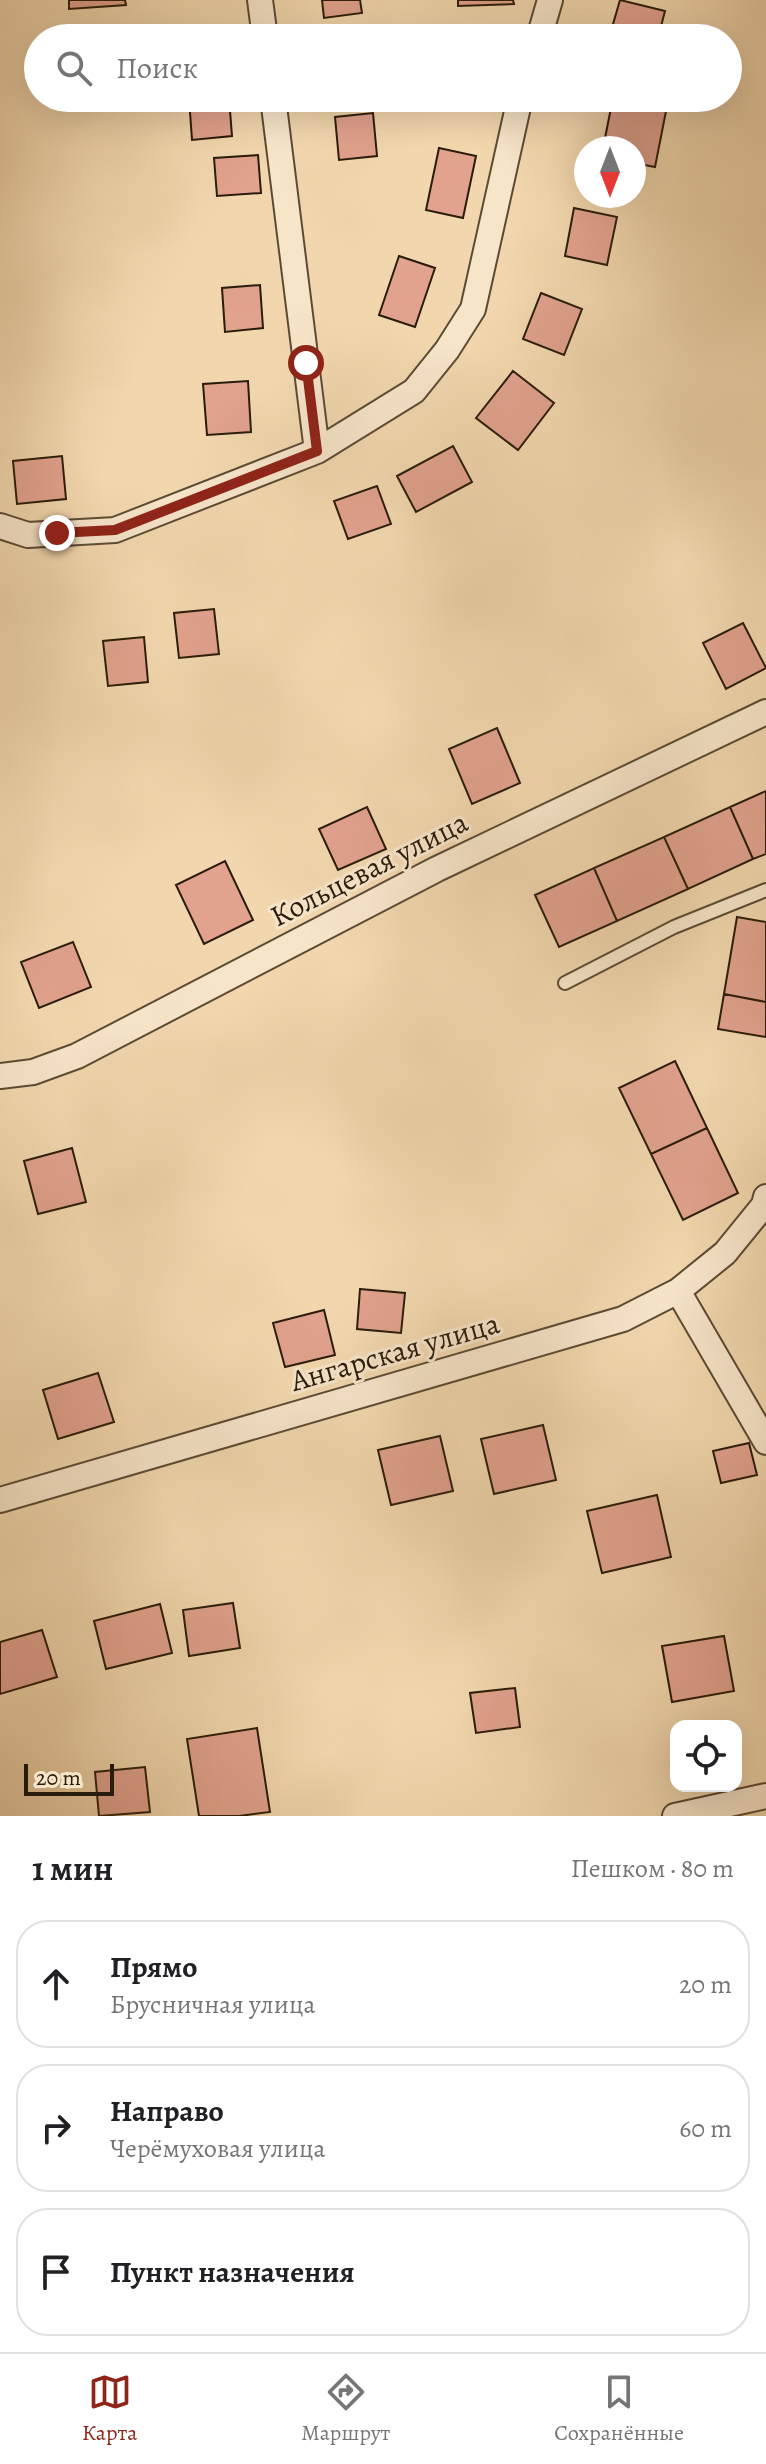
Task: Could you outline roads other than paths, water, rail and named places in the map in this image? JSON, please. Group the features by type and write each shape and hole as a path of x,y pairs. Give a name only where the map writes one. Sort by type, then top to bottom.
{"street":[{"path":"260,0 263,24"},
{"path":"543,24 550,0"},
{"path":"275,112 317,451"},
{"path":"0,526 28,535 115,530 317,451 414,391 447,350 473,309 517,112"},
{"name":"Кольцевая улица","path":"0,1076 33,1072 77,1056 437,869 766,712"},
{"name":"Ангарская улица","path":"0,1500 623,1319 678,1291 725,1253 764,1205 766,1197"},
{"path":"678,1291 766,1442"},
{"path":"675,1816 766,1796"}],"lane":[{"path":"565,983 674,927 766,890"}]}
